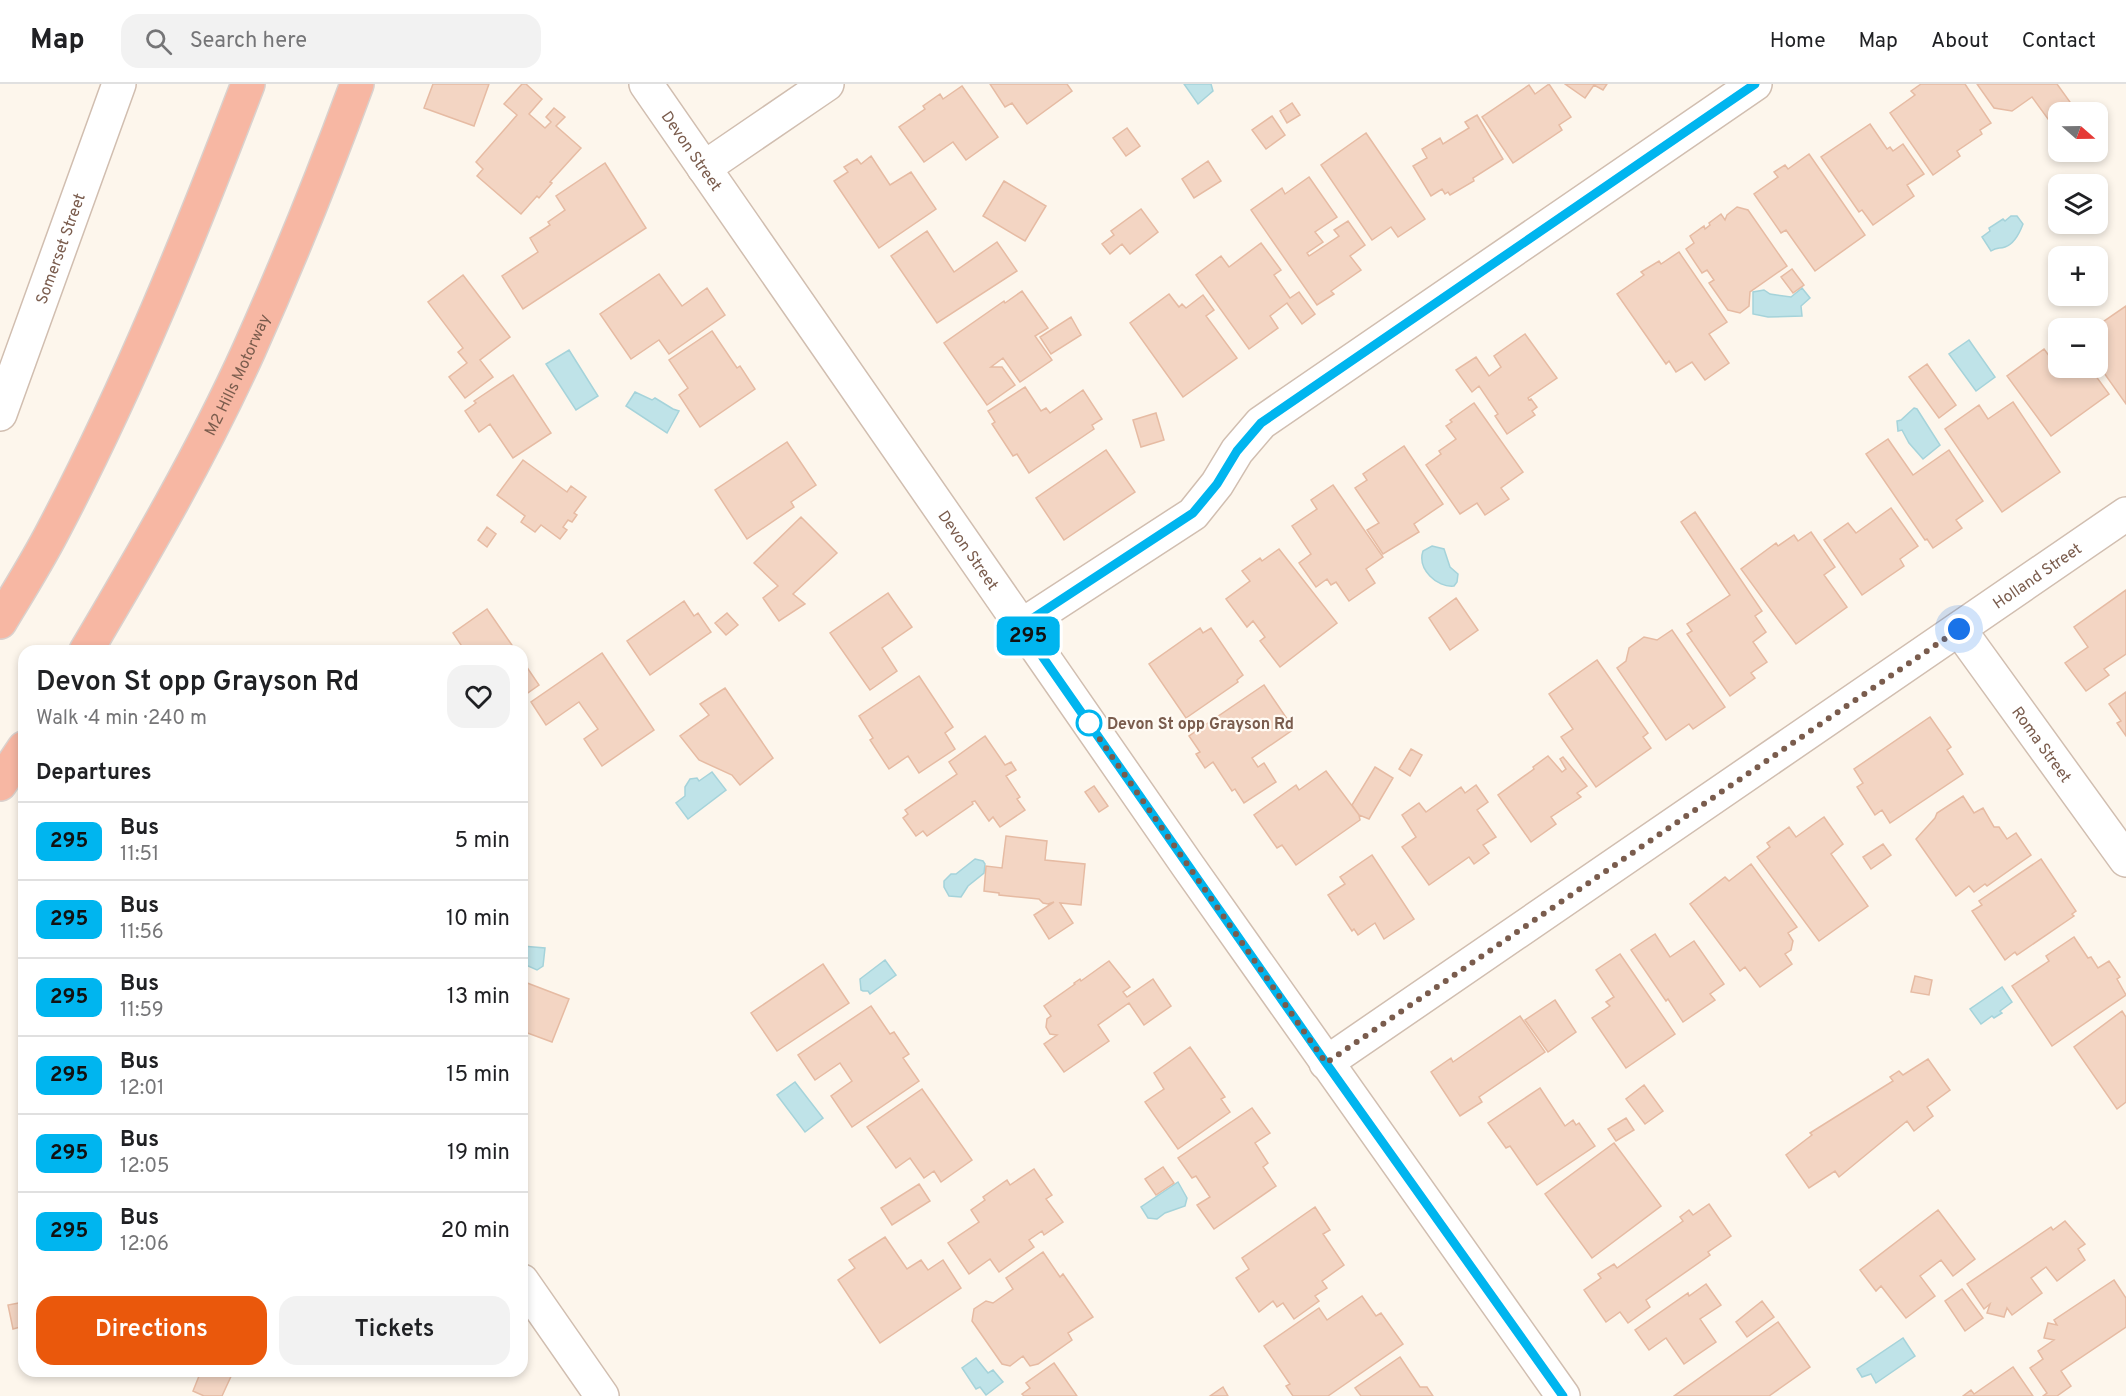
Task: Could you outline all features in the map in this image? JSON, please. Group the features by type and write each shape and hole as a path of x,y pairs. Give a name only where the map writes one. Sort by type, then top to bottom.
{"highway":[{"path":"0,622 52,532 124,386 200,211 248,84"},
{"name":"M2 Hills Motorway","path":"89,645 167,512 248,351 324,172 357,84"},
{"path":"0,784 18,757"}],"street":[{"name":"Somerset Street","path":"0,414 119,84"},
{"name":"Devon Street","path":"646,84 1326,1063 1563,1396"},
{"path":"704,168 827,84"},
{"path":"1021,626 1193,513 1217,484 1237,451 1261,423 1755,84"},
{"name":"Holland Street","path":"1326,1063 2126,514"},
{"name":"Roma Street","path":"1959,629 2126,860"},
{"path":"528,1290 602,1396"}],"water":[{"path":"1184,84 1211,84 1213,91 1198,104"},
{"path":"2011,216 2017,216 2023,224 2014,241 2003,248 1991,251 1982,237 1990,231 1989,228"},
{"path":"1802,288 1810,298 1801,306 1802,316 1768,317 1753,314 1753,292 1764,290 1770,294 1791,297"},
{"path":"1969,340 1995,377 1976,391 1949,354"},
{"path":"569,350 598,396 576,410 546,364"},
{"path":"635,392 652,400 655,398 679,411 667,433 626,406"},
{"path":"1914,408 1917,409 1940,445 1923,459 1909,443 1902,430 1898,431 1897,421"},
{"path":"1432,546 1444,549 1450,567 1458,574 1454,586 1435,581 1426,571 1422,558 1423,551"},
{"path":"712,772 726,790 688,819 676,803 685,796 685,787 690,779 697,778 699,781"},
{"path":"975,859 985,864 984,873 968,886 961,897 949,896 944,887 944,881"},
{"path":"528,947 545,948 543,966 537,970 528,966"},
{"path":"885,960 896,975 870,994 868,991 861,990 860,979"},
{"path":"2002,987 2012,1002 2000,1011 2002,1013 1994,1018 1992,1016 1981,1024 1970,1009"},
{"path":"795,1082 823,1118 805,1132 777,1095"},
{"path":"1178,1182 1187,1198 1185,1206 1165,1213 1157,1219 1148,1218 1141,1207"},
{"path":"1903,1338 1915,1356 1876,1383 1871,1374 1862,1377 1857,1369"},
{"path":"976,1358 988,1373 993,1370 1003,1382 986,1395 980,1387 976,1389 962,1368"}],"building":[{"path":"433,84 489,84 474,126 424,108"},
{"path":"522,84 526,84 542,99 529,114 545,128 551,122 546,117 554,108 565,117 556,126 581,148 550,182 552,183 539,198 537,196 521,214 477,176 483,169 476,162 517,115 504,104"},
{"path":"990,84 1067,84 1072,91 1027,124 1012,103 1005,107"},
{"path":"1549,84 1571,117 1559,125 1562,130 1513,163 1482,117 1529,85 1535,94"},
{"path":"1565,84 1607,84 1603,90 1594,85 1585,98"},
{"path":"1921,84 1965,84 1991,123 1980,130 1982,134 1957,151 1960,156 1933,175 1890,113 1915,95 1911,91"},
{"path":"1977,84 2057,84 2070,102 2048,102 2048,119 2032,97 2012,111 1994,108"},
{"path":"962,86 998,137 966,160 953,142 924,162 899,127 925,109 923,106 940,94 943,99"},
{"path":"1292,103 1300,115 1287,123 1280,111"},
{"path":"1477,115 1503,159 1473,178 1474,181 1450,195 1448,192 1445,194 1442,189 1431,196 1413,166 1427,158 1422,149 1440,138 1443,144 1469,128 1465,122"},
{"path":"1272,116 1285,135 1266,149 1252,130"},
{"path":"1870,124 1887,149 1890,147 1893,151 1903,144 1924,174 1907,185 1914,196 1873,225 1862,210 1859,212 1821,157"},
{"path":"1127,128 1140,146 1126,156 1113,138"},
{"path":"1366,133 1425,219 1398,237 1391,227 1372,240 1321,165"},
{"path":"1809,154 1865,235 1815,271 1786,230 1781,233 1754,194 1778,177 1774,172 1785,165 1788,169"},
{"path":"871,156 890,185 911,172 936,209 879,248 834,181 848,172 844,167 857,159 861,164"},
{"path":"1208,161 1221,181 1194,198 1182,179"},
{"path":"605,163 646,228 523,309 502,276 538,252 530,238 550,225 548,222 565,210 556,196"},
{"path":"1309,177 1337,217 1315,232 1323,242 1307,253 1309,256 1339,236 1334,230 1348,221 1365,245 1350,256 1361,270 1331,291 1334,294 1317,305 1251,210 1282,188 1285,194"},
{"path":"1004,181 1046,206 1025,241 983,216"},
{"path":"1737,207 1748,210 1787,266 1750,292 1749,306 1740,313 1728,310 1709,283 1714,280 1707,270 1702,273 1686,249 1694,243 1690,236 1704,226 1705,229 1721,214 1725,220 1727,215"},
{"path":"1141,209 1158,232 1130,254 1122,244 1110,254 1102,244 1114,235 1111,231"},
{"path":"927,231 954,272 997,242 1017,271 937,323 891,256"},
{"path":"1261,243 1281,270 1274,275 1290,298 1299,292 1315,314 1302,324 1287,303 1270,316 1278,328 1249,349 1196,275 1221,256 1229,267"},
{"path":"1679,252 1727,322 1709,334 1729,363 1705,380 1692,362 1676,372 1669,361 1666,364 1617,294 1644,275 1641,272 1659,261 1661,264"},
{"path":"1792,269 1804,285 1793,293 1781,277"},
{"path":"659,274 682,306 707,288 725,315 669,354 659,340 631,359 600,314"},
{"path":"463,275 510,337 480,360 493,377 465,398 449,377 467,363 458,352 463,348 428,302"},
{"path":"1022,291 1048,328 1035,336 1052,360 1020,382 1003,358 991,367 1002,367 1015,385 987,405 944,343"},
{"path":"1169,294 1179,307 1182,304 1186,308 1203,295 1214,310 1206,316 1237,358 1183,397 1130,323"},
{"path":"2126,306 2126,404 2108,378 2108,318"},
{"path":"1071,317 1081,335 1051,354 1040,337"},
{"path":"712,331 737,368 740,366 755,389 700,427 679,395 688,388 669,360"},
{"path":"1525,334 1557,378 1528,398 1537,407 1532,411 1535,415 1507,434 1495,416 1498,414 1479,386 1472,392 1456,370 1476,357 1489,376 1501,367 1494,356"},
{"path":"2044,349 2048,354 2048,378 2097,378 2109,394 2051,436 2007,376"},
{"path":"1927,364 1956,405 1939,418 1909,377"},
{"path":"513,375 551,433 513,458 490,424 479,432 465,411 476,403 474,401"},
{"path":"1025,387 1041,411 1046,408 1050,413 1083,390 1102,419 1092,425 1094,429 1029,473 1017,454 1013,456 992,424 995,422 988,411"},
{"path":"2013,402 2060,472 2002,512 1945,429 1979,405 1988,419"},
{"path":"1474,403 1523,472 1501,488 1509,499 1485,515 1477,503 1460,514 1426,465 1441,454 1439,451 1456,439 1446,426 1452,422 1450,420"},
{"path":"1156,413 1164,440 1141,447 1133,420"},
{"path":"1888,439 1913,475 1949,450 1983,501 1956,520 1962,528 1933,548 1927,539 1925,540 1866,454"},
{"path":"787,442 816,485 791,502 794,507 747,539 715,490"},
{"path":"1404,446 1443,504 1414,524 1419,532 1383,554 1367,530 1379,523 1355,488 1367,480 1363,474"},
{"path":"1106,450 1135,492 1064,540 1036,498"},
{"path":"523,460 567,492 571,486 586,497 574,513 577,515 572,522 568,520 563,527 567,530 560,539 541,525 535,532 521,522 525,516 497,495"},
{"path":"1333,485 1383,557 1366,569 1375,583 1349,601 1336,582 1331,585 1327,579 1316,587 1299,563 1311,554 1292,526 1317,509 1311,500"},
{"path":"1891,508 1918,546 1900,559 1904,566 1862,595 1824,540 1848,523 1856,533"},
{"path":"1695,512 1762,611 1755,616 1766,632 1753,642 1767,662 1751,673 1755,678 1730,696 1687,634 1692,631 1687,624 1730,595 1681,522"},
{"path":"801,517 837,553 793,594 805,604 779,621 763,598 778,586 754,563"},
{"path":"487,527 496,534 487,547 478,540"},
{"path":"1811,532 1835,567 1824,575 1847,607 1796,644 1741,569 1776,543 1778,546 1794,535 1798,541"},
{"path":"1279,549 1337,623 1280,667 1260,641 1265,637 1253,621 1247,627 1226,599 1250,581 1242,571 1260,558 1262,561"},
{"path":"2126,590 2126,654 2104,669 2109,675 2086,691 2065,663 2088,647 2074,627"},
{"path":"888,593 912,627 882,648 897,671 870,690 830,633"},
{"path":"1456,598 1478,630 1450,650 1429,618"},
{"path":"684,601 694,616 698,613 711,632 650,675 627,641"},
{"path":"487,609 512,645 461,645 453,633"},
{"path":"727,613 738,625 726,635 715,623"},
{"path":"1200,628 1203,633 1211,628 1243,675 1237,680 1238,682 1186,718 1149,664"},
{"path":"1672,630 1725,707 1693,729 1689,724 1666,740 1617,668 1626,661 1629,648 1644,637 1657,640"},
{"path":"602,653 654,730 602,766 584,739 598,729 579,702 546,725 531,702"},
{"path":"1597,660 1648,733 1643,737 1651,748 1596,787 1561,737 1573,729 1549,694"},
{"path":"528,669 539,685 528,693"},
{"path":"919,676 953,727 945,733 955,749 919,773 908,756 889,769 870,740 873,738 859,716"},
{"path":"1264,685 1294,729 1252,758 1258,767 1264,763 1276,782 1244,803 1235,789 1232,791 1213,762 1205,768 1196,754 1200,752 1189,736"},
{"path":"725,688 773,758 740,785 732,775 699,760 680,736 709,715 700,704"},
{"path":"2126,692 2126,736 2117,723 2121,721 2109,704"},
{"path":"1930,717 1951,747 1947,750 1963,774 1890,823 1882,810 1875,815 1857,787 1863,783 1854,769"},
{"path":"985,736 1005,765 1011,762 1016,770 1006,776 1020,797 1017,799 1025,810 1000,827 993,817 989,821 975,801 927,836 923,831 916,836 903,818 908,814 905,810 957,774 949,762"},
{"path":"1411,749 1422,755 1410,776 1399,769"},
{"path":"1548,756 1562,772 1566,769 1560,759 1563,757 1587,786 1577,793 1581,797 1551,817 1556,824 1531,842 1498,795"},
{"path":"1375,767 1393,778 1369,819 1359,815 1352,805"},
{"path":"1326,771 1359,815 1360,820 1296,865 1282,845 1277,848 1254,815 1296,785 1299,790"},
{"path":"1476,785 1488,802 1477,810 1496,837 1483,845 1489,853 1474,864 1469,857 1429,885 1402,847 1416,837 1402,815 1419,803 1426,812 1461,787 1465,793"},
{"path":"1094,786 1108,806 1099,812 1085,792"},
{"path":"1963,796 1974,813 1983,808 1994,827 1999,827 2007,839 2016,833 2031,855 1987,886 1985,884 1974,892 1969,886 1956,896 1916,839 1937,813"},
{"path":"1824,817 1843,844 1831,854 1868,906 1819,941 1757,857 1770,847 1767,843 1789,827 1796,837"},
{"path":"1006,836 1047,841 1045,860 1085,864 1081,905 1060,903 1073,923 1049,939 1034,915 1054,902 1048,904 1039,899 984,891 986,866 1002,868"},
{"path":"1883,844 1891,855 1871,869 1863,857"},
{"path":"1372,855 1414,919 1384,939 1375,923 1358,935 1354,929 1352,931 1328,895 1345,884 1340,877"},
{"path":"2041,859 2076,911 2072,914 2074,916 2017,955 2015,952 2005,960 1972,911 1982,905 1979,901"},
{"path":"1751,864 1797,927 1788,933 1793,941 1791,950 1785,954 1792,964 1760,987 1745,967 1740,971 1690,904 1725,877 1729,881"},
{"path":"1655,934 1670,957 1694,941 1724,984 1710,994 1715,1000 1683,1022 1631,950"},
{"path":"2074,937 2098,968 2109,961 2120,977 2117,979 2126,995 2052,1046 2012,986 2049,961 2046,956"},
{"path":"1620,954 1675,1034 1626,1068 1592,1018 1610,1006 1606,1002 1614,997 1596,970"},
{"path":"1109,961 1130,987 1123,992 1127,997 1153,979 1171,1006 1144,1025 1129,1003 1098,1025 1109,1041 1064,1072 1044,1044 1057,1035 1050,1034 1046,1027 1047,1019 1051,1016 1044,1006 1074,983 1080,979 1081,981"},
{"path":"823,964 849,1003 777,1051 751,1013"},
{"path":"1915,976 1932,980 1929,995 1911,992"},
{"path":"528,983 569,999 552,1042 528,1033"},
{"path":"1555,1000 1576,1032 1548,1052 1525,1020"},
{"path":"871,1006 890,1034 894,1032 909,1054 903,1058 919,1081 852,1127 831,1096 852,1081 840,1063 815,1080 798,1055"},
{"path":"2122,1011 2126,1017 2126,1102 2117,1109 2074,1047"},
{"path":"1520,1016 1545,1052 1479,1097 1482,1102 1460,1116 1431,1072 1451,1058 1453,1062"},
{"path":"1190,1047 1225,1097 1221,1099 1230,1112 1178,1149 1145,1102 1164,1089 1154,1073"},
{"path":"1928,1059 1950,1090 1927,1107 1933,1116 1914,1131 1907,1121 1839,1177 1835,1171 1809,1188 1786,1155 1812,1135 1810,1133 1893,1081 1890,1077 1899,1071 1903,1075"},
{"path":"1644,1085 1663,1111 1645,1124 1626,1099"},
{"path":"1540,1088 1565,1126 1573,1120 1576,1125 1579,1123 1595,1146 1537,1185 1510,1146 1506,1148 1488,1123"},
{"path":"922,1089 972,1160 941,1182 934,1171 924,1178 910,1158 896,1168 867,1127"},
{"path":"1252,1108 1270,1133 1255,1143 1268,1163 1263,1167 1276,1186 1214,1229 1197,1205 1210,1197 1196,1176 1192,1178 1178,1158"},
{"path":"1626,1118 1634,1130 1616,1141 1608,1129"},
{"path":"1614,1143 1661,1206 1592,1258 1545,1194"},
{"path":"1163,1167 1174,1183 1156,1195 1145,1179"},
{"path":"1034,1169 1052,1195 1046,1199 1063,1222 1044,1235 1042,1231 1029,1240 1034,1247 999,1272 990,1259 969,1274 948,1243 979,1222 971,1210 985,1200 983,1197 1007,1180 1010,1185"},
{"path":"919,1184 930,1201 892,1225 881,1208"},
{"path":"1709,1204 1731,1236 1708,1252 1710,1255 1646,1300 1650,1307 1628,1323 1620,1312 1606,1322 1584,1290 1601,1278 1598,1274 1614,1264 1617,1268 1683,1221 1680,1217 1689,1210 1693,1215"},
{"path":"1315,1207 1330,1230 1323,1234 1344,1265 1322,1281 1327,1288 1315,1296 1319,1301 1294,1319 1283,1303 1277,1307 1273,1301 1259,1312 1236,1278 1249,1269 1242,1258"},
{"path":"1938,1210 1975,1259 1953,1276 1941,1260 1920,1276 1935,1296 1906,1318 1881,1286 1876,1291 1860,1270"},
{"path":"2065,1221 2085,1244 2078,1249 2085,1260 2057,1281 2046,1267 2031,1278 2042,1293 2012,1315 2007,1308 2004,1317 1987,1313 1990,1304 1984,1309 1967,1284 2051,1227 2053,1230"},
{"path":"885,1237 907,1269 921,1260 928,1270 943,1260 961,1288 880,1343 838,1280 855,1268 849,1260"},
{"path":"1043,1252 1060,1277 1063,1274 1093,1317 1068,1333 1072,1340 1038,1364 1030,1366 1023,1356 1010,1366 1002,1364 972,1321 974,1309 986,1301 993,1303 1013,1289 1006,1278"},
{"path":"2114,1280 2126,1298 2126,1327 2061,1371 2071,1386 2057,1396 2043,1396 2047,1393 2030,1368 2043,1359 2038,1351 2054,1340 2044,1338 2048,1323 2057,1325 2054,1320"},
{"path":"1706,1284 1721,1305 1700,1319 1716,1342 1684,1364 1666,1338 1649,1350 1635,1330 1688,1293 1689,1296"},
{"path":"1962,1289 1983,1318 1965,1331 1945,1301"},
{"path":"1362,1296 1376,1316 1381,1313 1403,1344 1328,1396 1293,1396 1286,1386 1290,1384 1264,1346 1319,1308 1327,1320"},
{"path":"1762,1301 1774,1317 1747,1337 1736,1322"},
{"path":"18,1303 18,1328 13,1329 8,1305"},
{"path":"1778,1322 1810,1367 1769,1396 1674,1396"},
{"path":"1400,1357 1420,1387 1427,1387 1433,1396 1361,1396 1355,1388"},
{"path":"1054,1363 1077,1396 1024,1396 1022,1394 1030,1388 1026,1383"},
{"path":"2013,1367 2033,1396 1963,1396 1971,1390 1974,1394"},
{"path":"199,1377 231,1377 222,1396 204,1396 193,1391"},
{"path":"1223,1387 1228,1396 1210,1396"}],"bus line":[{"name":"295","path":"1563,1396 1326,1063 1021,626 1193,513 1217,484 1237,451 1261,423 1755,84"}],"place":[{"name":"Devon St opp Grayson Rd","path":"1089,723"}],"route":[{"path":"1089,723 1085,718 1326,1063 1959,629"}]}
